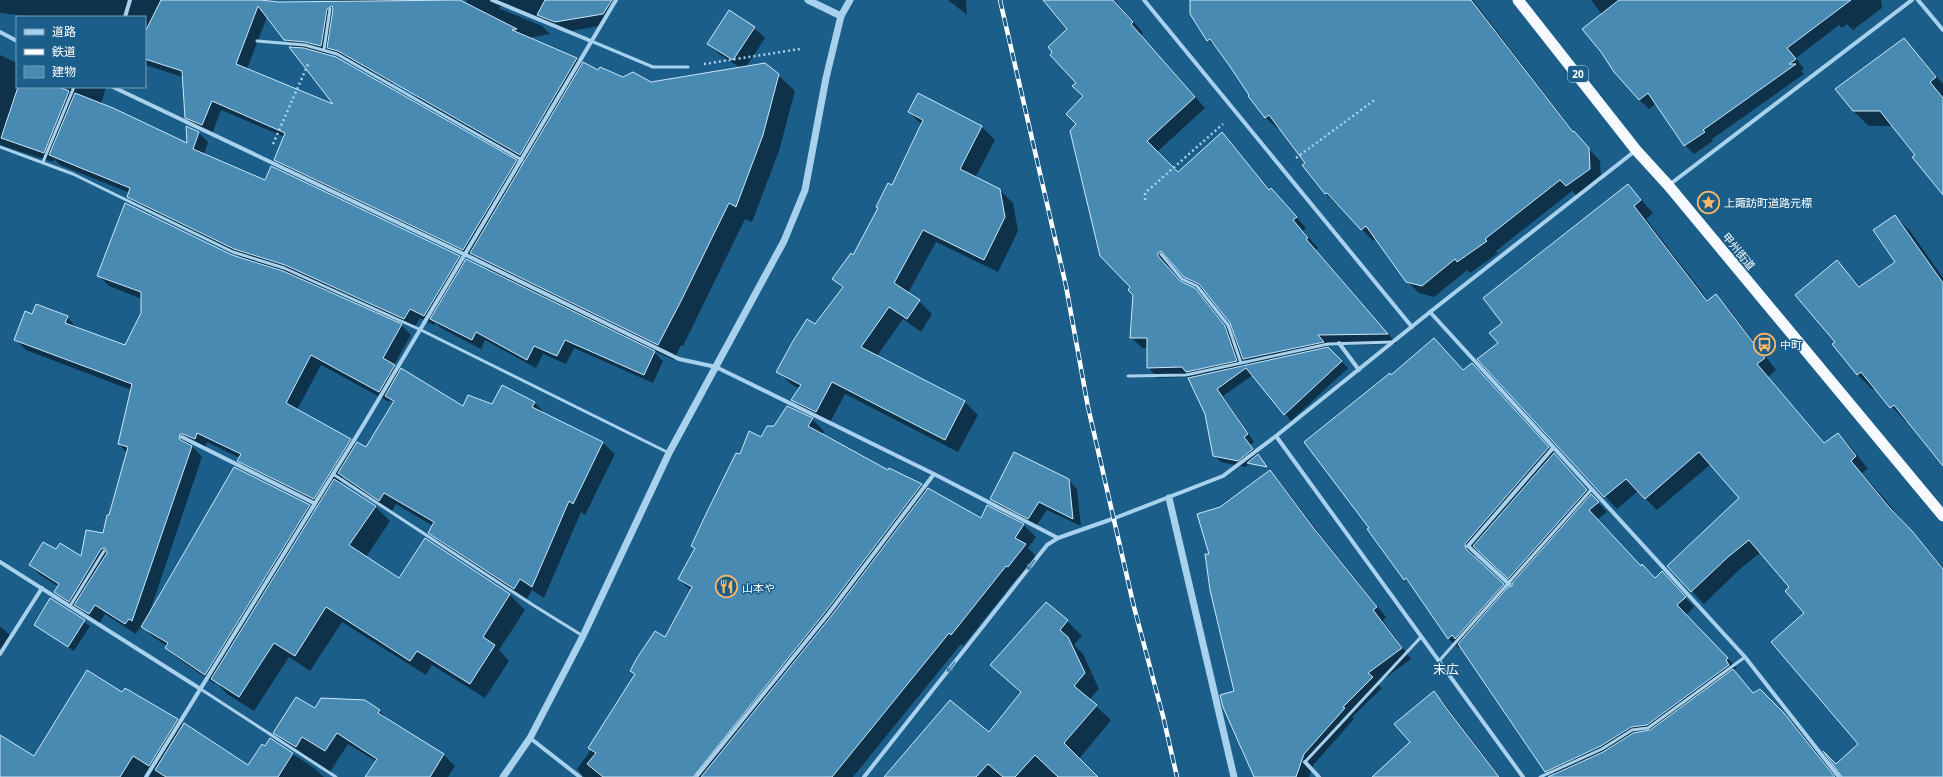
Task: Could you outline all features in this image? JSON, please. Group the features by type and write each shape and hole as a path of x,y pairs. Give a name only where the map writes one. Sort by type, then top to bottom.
{"highway":[{"name":"甲州街道","path":"1518,0 1636,150 1668,185 1943,516"}],"street":[{"path":"126,16 130,0"},
{"path":"492,0 591,41"},
{"path":"146,777 421,330 616,0"},
{"path":"808,0 841,16"},
{"path":"503,777 530,738 582,636 669,453 784,241 805,190 826,78 841,16 850,0"},
{"path":"1144,0 1412,327"},
{"path":"1668,185 1912,0"},
{"path":"1918,0 1943,30"},
{"path":"0,32 16,40"},
{"path":"115,88 267,159 679,359 716,367 934,474 1058,538"},
{"path":"864,777 1047,545 1058,538 1169,498 1223,476 1276,436 1395,342 1430,312 1636,150"},
{"path":"1430,312 1745,657 1839,777"},
{"path":"1340,343 1359,370"},
{"path":"1276,436 1523,777"},
{"path":"182,437 314,504"},
{"path":"1509,584 1468,546 1553,448"},
{"path":"696,777 829,613 934,474"},
{"path":"1169,498 1234,777"},
{"path":"0,562 200,688"},
{"path":"0,654 42,588"},
{"path":"530,738 580,777"},
{"path":"1305,762 1319,777"}],"lane":[{"path":"324,49 330,9"},
{"path":"257,41 315,47 337,54 522,160"},
{"path":"591,41 653,66 688,67"},
{"path":"43,162 74,88"},
{"path":"0,147 73,174 233,252 284,268 421,330 669,453"},
{"path":"1161,254 1182,279 1197,286 1228,325 1241,362"},
{"path":"1128,376 1186,376 1241,362 1328,344 1395,342"},
{"path":"333,474 582,636"},
{"path":"1439,661 1591,490"},
{"path":"70,606 104,551"},
{"path":"1305,762 1421,637"},
{"path":"1540,777 1602,749 1632,730 1648,728 1745,657"},
{"path":"200,688 336,777"}],"path":[{"path":"267,159 315,47"},
{"path":"688,67 800,49"},
{"path":"1282,168 1376,99"},
{"path":"1145,200 1145,193 1236,112"}],"building":[{"path":"161,0 260,0 279,2 460,0 517,29 512,30 577,58 520,155 338,51 327,48 333,9 332,6 327,9 321,46 305,42 284,40 258,6 236,64 333,104 289,47 304,48 336,57 517,160 463,250 274,160 285,133 212,101 202,125 185,118 182,71 146,59 146,30"},
{"path":"545,0 612,0 603,14 555,22 537,15"},
{"path":"1043,0 1113,0 1133,22 1131,24 1195,97 1147,141 1178,172 1222,132 1269,190 1271,188 1297,217 1293,220 1308,238 1306,239 1388,334 1318,335 1324,342 1243,359 1230,323 1199,284 1184,277 1161,251 1158,253 1158,256 1180,281 1195,288 1225,326 1237,361 1186,372 1182,367 1147,368 1147,338 1130,338 1133,295 1128,290 1130,287 1100,256 1070,131 1076,124 1066,114 1083,96 1072,86 1076,83 1050,55 1052,52 1048,47 1067,29"},
{"path":"1190,0 1471,0 1573,132 1574,131 1589,148 1590,169 1566,186 1560,180 1485,239 1487,241 1457,262 1455,259 1422,286 1406,282 1366,226 1361,230 1327,193 1325,194 1302,165 1305,163 1269,115 1265,118 1248,96 1249,95 1229,65 1210,39 1207,41 1190,14"},
{"path":"1619,0 1851,0 1787,48 1796,59 1789,64 1796,64 1703,130 1705,132 1684,146 1648,93 1639,100 1614,72 1601,52 1582,29"},
{"path":"729,10 755,27 733,60 707,44"},
{"path":"1904,38 1936,77 1930,82 1943,98 1943,195 1912,157 1915,155 1880,111 1853,111 1835,89"},
{"path":"583,62 598,70 600,67 623,77 633,72 651,82 765,63 779,74 763,135 736,207 729,203 658,345 470,253"},
{"path":"18,88 62,88 69,91 44,153 1,138"},
{"path":"75,93 113,108 187,143 186,126 199,132 193,149 265,180 271,166 460,256 424,316 410,309 404,319 285,265 234,249 127,197 130,188 49,155"},
{"path":"918,93 982,126 960,169 1000,189 1005,217 984,260 923,230 894,283 920,300 907,319 889,307 861,347 965,401 945,440 832,382 816,412 791,400 801,385 776,372 807,319 815,324 843,287 832,279 851,253 853,255 878,208 876,207 888,183 892,185 923,120 908,112"},
{"path":"1628,184 1641,200 1634,206 1707,301 1716,294 1765,358 1757,364 1824,443 1838,433 1856,456 1851,461 1943,569 1943,777 1842,777 1823,751 1836,764 1858,744 1771,642 1804,613 1785,591 1789,587 1749,540 1728,557 1691,592 1667,566 1739,498 1699,452 1645,499 1626,479 1604,497 1477,359 1498,343 1489,333 1502,323 1483,298"},
{"path":"125,203 232,255 283,271 402,324 383,358 395,365 379,392 311,355 286,403 351,439 314,499 237,461 241,454 197,433 195,439 180,434 179,439 192,446 132,621 129,619 125,624 95,605 89,614 74,605 107,553 105,548 101,549 69,602 54,592 59,584 29,565 43,542 56,549 60,543 81,556 86,530 103,533 128,447 118,444 132,384 14,340 25,311 32,314 36,304 68,316 65,323 125,345 141,313 141,292 97,276"},
{"path":"1895,215 1943,283 1943,466 1894,405 1890,408 1861,372 1857,375 1832,344 1835,342 1795,295 1837,260 1859,287 1895,262 1873,230"},
{"path":"466,259 655,351 644,375 565,340 557,356 534,346 527,360 476,332 472,340 430,319"},
{"path":"1434,338 1463,370 1472,363 1549,447 1465,544 1466,549 1504,584 1455,639 1452,635 1448,639 1406,578 1404,580 1367,529 1369,528 1304,442 1390,373 1391,375"},
{"path":"1328,347 1342,361 1284,415 1246,368 1217,389 1248,434 1244,437 1253,449 1238,461 1213,456 1205,414 1188,378"},
{"path":"401,368 463,406 468,395 492,404 502,385 535,402 532,407 603,442 573,504 569,501 532,587 520,579 514,589 428,533 434,522 384,493 379,501 338,473 357,442 366,447 394,401 385,396"},
{"path":"787,406 813,418 808,426 888,470 889,468 922,484 826,611 693,777 603,777 587,764 596,753 588,748 635,674 630,671 637,658 655,631 665,637 692,587 678,579 695,548 691,546 736,453 740,454 749,431 761,437 767,426 774,426"},
{"path":"1014,452 1069,479 1073,519 1039,502 1028,519 990,499"},
{"path":"1554,453 1587,490 1508,579 1473,546"},
{"path":"1258,454 1267,467 1247,463"},
{"path":"234,467 310,505 205,675 165,648 168,643 141,627"},
{"path":"1270,470 1315,530 1377,607 1373,610 1402,648 1368,673 1373,677 1343,707 1345,708 1304,754 1296,777 1254,777 1223,707 1220,695 1234,691 1210,590 1205,554 1209,554 1197,514 1220,507"},
{"path":"334,479 376,506 349,545 399,578 425,538 510,594 483,637 495,645 470,684 417,651 410,661 326,607 295,656 274,643 239,697 211,679"},
{"path":"928,488 981,518 987,505 1024,524 1015,538 1026,544 1008,567 1006,566 951,635 949,633 832,777 701,777 832,615"},
{"path":"1591,494 1599,502 1589,510 1641,566 1642,564 1655,578 1662,571 1686,597 1677,605 1728,658 1726,660 1729,665 1647,725 1631,727 1601,746 1545,772 1458,644 1508,587 1512,586 1512,583"},
{"path":"50,598 85,620 68,647 34,625"},
{"path":"1046,602 1068,620 1060,630 1068,637 1085,673 1074,686 1097,705 1064,743 1098,777 1058,777 1035,755 1015,777 1003,777 988,764 976,777 884,777 950,700 989,732 1021,692 990,665"},
{"path":"1733,669 1753,693 1760,689 1784,713 1835,777 1548,777 1603,752 1633,733 1650,730"},
{"path":"87,670 122,692 125,688 178,719 149,766 133,756 120,777 0,777 0,735 34,756"},
{"path":"1434,691 1499,777 1372,777 1410,742 1394,724"},
{"path":"296,697 315,708 321,698 365,700 380,710 378,713 444,754 430,777 365,777 377,759 337,733 325,751 302,737 296,747 273,733"},
{"path":"184,723 248,765 262,744 265,746 270,738 293,753 278,777 166,777 155,770"}],"railway":[{"path":"1000,0 1066,286 1088,407 1134,607 1163,716 1177,777"}],"place":[{"name":"上諏訪町道路元標","path":"1709,202"},
{"name":"中町","path":"1765,344"},
{"name":"山本や","path":"726,587"}],"district":[{"name":"末広","path":"1446,669"}]}
